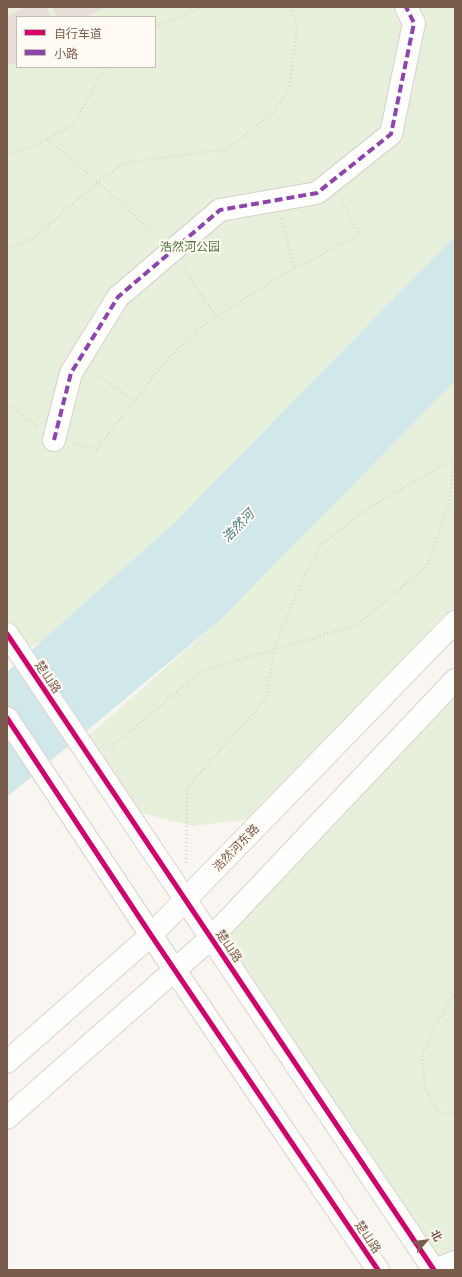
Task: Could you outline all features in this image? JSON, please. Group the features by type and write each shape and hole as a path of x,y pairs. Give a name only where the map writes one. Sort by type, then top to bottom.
{"main road":[{"path":"54,440 71,372 118,297 220,210 318,193 392,134 414,23 406,7"},
{"name":"浩然河东路","path":"7,1062 151,934 186,900 455,622"},
{"name":"楚山路","path":"7,634 434,1270"},
{"path":"7,1118 211,938 455,680"},
{"name":"楚山路","path":"7,718 378,1270"},
{"path":"434,1270 455,1262"}],"path":[{"path":"156,27 201,7"},
{"path":"7,249 35,237 98,182 124,163 227,149 272,114 289,89 297,28 291,7"},
{"path":"7,155 34,146 73,125 105,68"},
{"path":"47,140 98,182 172,250 216,317"},
{"path":"7,404 54,440 97,449 168,358 202,326 275,279 360,234 331,183"},
{"path":"276,201 295,269"},
{"path":"78,362 134,401"},
{"path":"93,762 202,671 357,625 427,566 449,504 455,454"},
{"path":"186,868 187,788 266,698 274,650 296,594 320,546 369,508 455,458"},
{"path":"455,992 434,1028 422,1054 425,1088 437,1112 455,1113"}],"green space":[{"name":"浩然河公园","path":"7,7 455,7 455,236 173,524 41,642 18,651 7,634"},
{"path":"455,381 455,622 266,817 193,826 125,809 80,743 220,620"},
{"path":"455,680 455,1262 435,1270 211,938"}],"water":[{"name":"浩然河","path":"455,236 455,381 220,620 7,797 7,672 173,524"}],"building":[{"path":"25,7 46,7 50,16 16,16 16,62 7,66 7,16"},
{"path":"52,7 106,7 88,16 56,16"}],"marked path":[{"path":"54,440 71,373 118,297 220,210 317,193 391,134 414,23 406,7"}],"cycle path":[{"path":"7,634 434,1270"},
{"path":"7,718 151,935 378,1270"}]}
